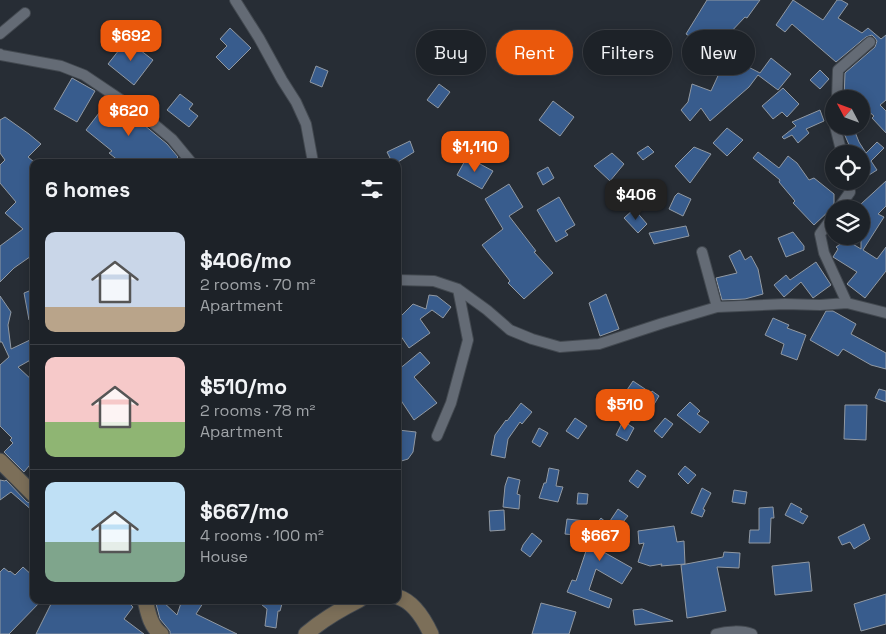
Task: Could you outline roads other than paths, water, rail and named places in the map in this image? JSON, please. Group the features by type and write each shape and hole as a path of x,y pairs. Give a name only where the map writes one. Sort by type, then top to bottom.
{"street":[{"path":"235,0 296,102 306,124 312,159"},
{"path":"0,34 25,13"},
{"path":"837,90 838,70 870,42"},
{"path":"0,54 61,66 84,75 142,114 172,139 189,159"},
{"path":"825,227 820,234 824,253 846,303"},
{"path":"702,252 717,307"},
{"path":"401,280 434,280 458,289 510,330 560,347 598,344 717,307 846,303 886,312"},
{"path":"437,436 451,403 468,340 458,289"},
{"path":"0,460 30,490"},
{"path":"401,598 423,618 431,634"},
{"path":"146,604 150,620 161,634"},
{"path":"306,634 320,622 350,604"},
{"path":"716,634 748,632 752,634"}]}
